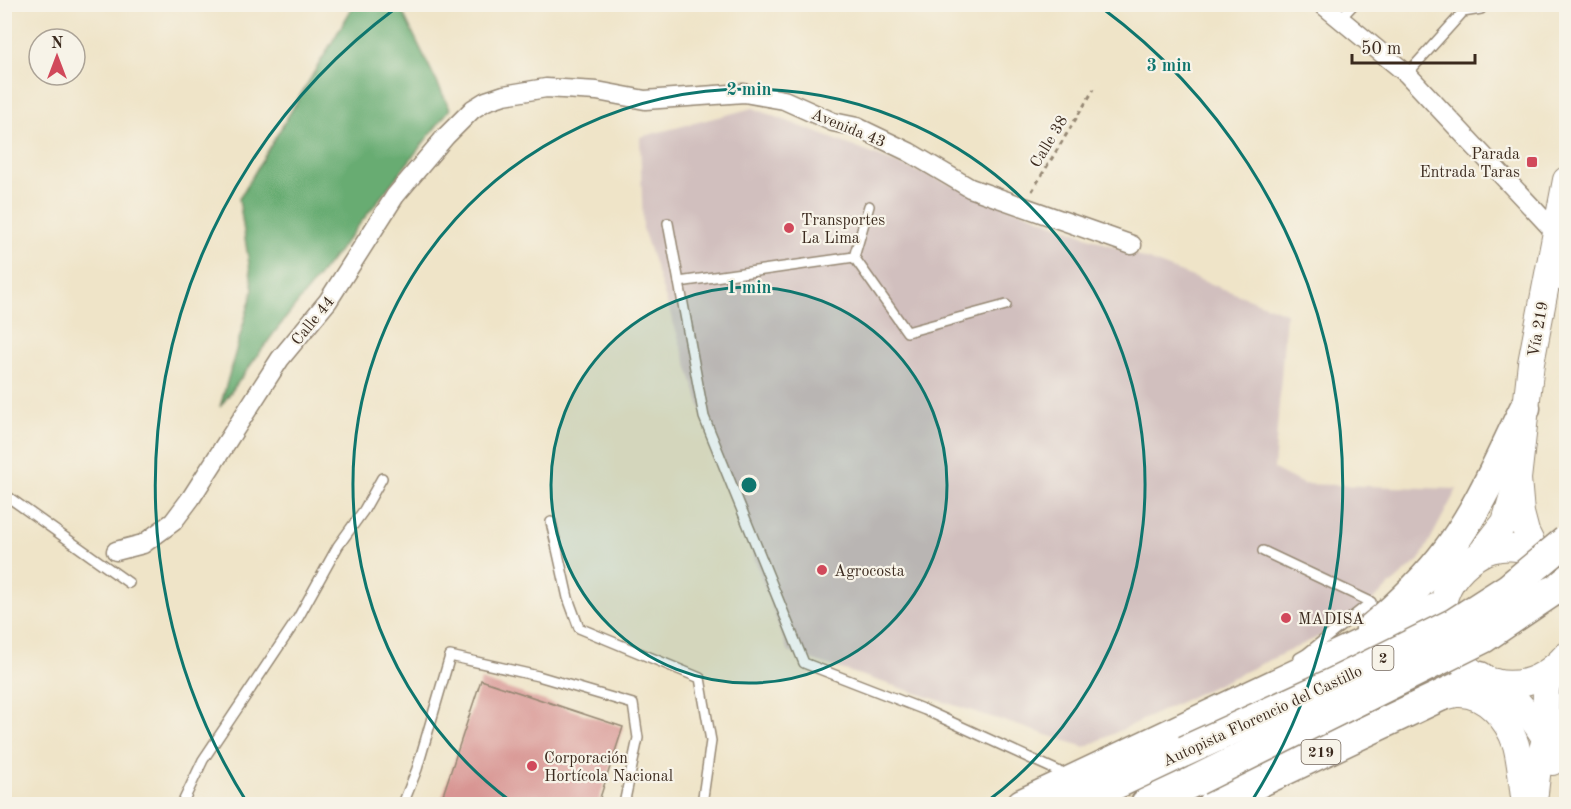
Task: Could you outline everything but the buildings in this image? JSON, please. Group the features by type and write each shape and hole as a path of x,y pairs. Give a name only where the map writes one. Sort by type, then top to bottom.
{"highway":[{"name":"2","path":"1290,670 1366,633 1397,607 1426,577 1449,549 1469,517 1525,408"},
{"name":"Autopista Florencio del Castillo","path":"1064,783 1185,751 1334,682 1455,623 1508,589 1566,541"},
{"name":"Autopista Florencio del Castillo","path":"1146,804 1205,792 1483,638 1566,578"},
{"path":"1022,804 1290,670 1442,606"},
{"path":"1430,700 1488,680"},
{"name":"219","path":"1205,792 1430,700"}],"main road":[{"name":"Vía 219","path":"1536,552 1526,532 1521,513 1518,479 1531,363 1561,230 1566,180"},
{"name":"Vía 219","path":"1442,606 1449,584 1463,566 1481,553 1505,522 1518,479"},
{"path":"1481,553 1509,547 1536,552 1554,562 1566,578"},
{"path":"1442,606 1442,625 1448,644 1459,661 1514,696 1532,717 1545,738"},
{"path":"1488,680 1517,684 1528,682 1538,678 1559,663"},
{"path":"1535,804 1538,767 1545,738 1546,688 1559,663"},
{"path":"1430,700 1458,694 1471,696 1483,700 1503,719 1516,744 1525,804"},
{"path":"1535,804 1566,720"}],"street":[{"path":"1322,4 1407,74 1561,230"},
{"name":"Avenida 43","path":"513,93 546,88 597,90 645,100 744,93 784,100 833,122 857,127 909,152 970,188 1132,245"},
{"name":"Calle 44","path":"116,551 143,544 173,522 217,458 267,378 328,301 394,196 446,136 473,109 486,101 513,93"}],"lane":[{"path":"1339,20 1354,4"},
{"path":"1407,74 1463,12 1481,9 1485,4"},
{"path":"854,257 869,206"},
{"path":"668,223 704,417 804,663 925,710 1064,783"},
{"path":"679,282 854,257"},
{"path":"854,257 907,332 1006,305"},
{"path":"182,804 203,760 298,618 338,546 364,510 382,478"},
{"path":"4,494 129,583"},
{"path":"550,522 568,598 579,628 700,678 711,741 702,804"},
{"path":"1263,551 1371,602 1306,654 1290,670"},
{"path":"403,804 417,769 450,656 538,676 633,704 638,738 624,804"}],"path":[{"name":"Calle 38","path":"1023,206 1094,89"}],"shaded area":[{"path":"753,108 1286,313 1274,469 1303,484 1457,489 1420,559 1354,620 1085,747 788,652 704,417 643,229 640,137"}],"green space":[{"path":"354,5 399,5 450,109 274,333 220,407 253,290 239,199"}],"place":[{"name":"Parada Entrada Taras","path":"1532,162"},
{"name":"Transportes La Lima","path":"789,228"},
{"name":"Agrocosta","path":"822,570"},
{"name":"MADISA","path":"1286,618"},
{"name":"Corporación Hortícola Nacional","path":"532,766"}]}
